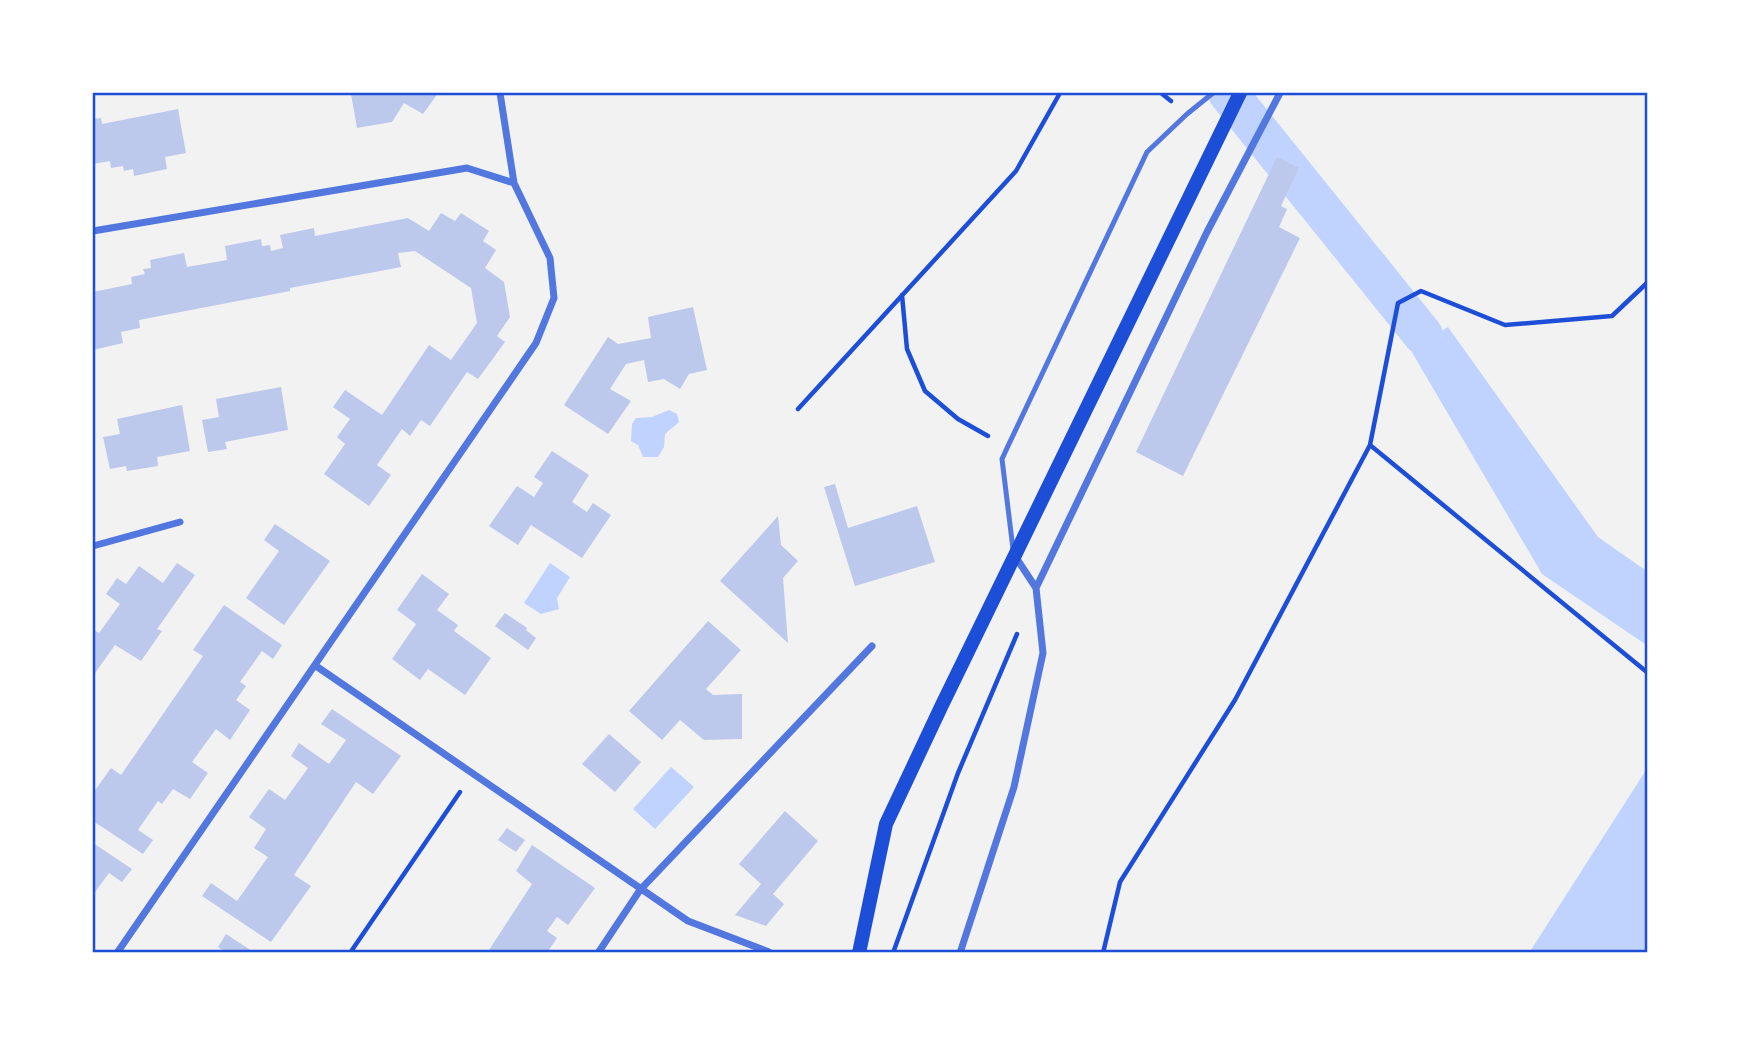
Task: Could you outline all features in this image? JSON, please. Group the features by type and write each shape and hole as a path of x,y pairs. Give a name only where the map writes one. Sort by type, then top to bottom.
{"main road":[{"path":"859,953 886,824 1240,93"}],"street":[{"path":"117,953 536,344 554,298 550,258 514,183 500,93"},
{"path":"1036,588 1207,232 1280,93"},
{"path":"93,231 467,168 514,183"},
{"path":"93,546 180,522"},
{"path":"960,953 1014,787 1043,653 1036,588 1014,556"},
{"path":"598,953 640,890 872,646"},
{"path":"316,666 640,890 688,920 769,952"}],"lane":[{"path":"1014,556 1002,459 1007,446 1147,152 1186,114 1213,93"}],"path":[{"path":"797,409 1016,171 1059,93"},
{"path":"1103,953 1121,882 1235,700 1370,445 1398,303 1421,291 1505,325 1612,316 1648,282"},
{"path":"902,295 907,349 925,391 958,419 1007,446"},
{"path":"1370,445 1648,673"},
{"path":"893,953 958,774 1036,588"},
{"path":"350,953 472,774"}],"water":[{"path":"1448,327 1598,537 1648,572 1648,646 1542,574 1410,349"},
{"path":"669,410 677,414 679,422 665,434 664,447 658,457 643,457 638,445 631,441 632,424 636,418 652,417"},
{"path":"550,563 570,577 557,598 559,609 541,614 524,603"},
{"path":"671,767 694,787 655,829 633,809"},
{"path":"1648,767 1648,953 1529,953"}],"building":[{"path":"438,93 423,114 404,103 392,122 357,128 351,94"},
{"path":"178,109 186,153 165,157 167,169 134,176 133,169 124,171 123,166 111,168 110,161 93,164 93,119 101,118 102,124"},
{"path":"1277,157 1299,168 1281,206 1287,209 1279,227 1300,238 1183,476 1136,452"},
{"path":"441,213 455,221 461,213 489,231 483,241 496,250 485,268 504,282 510,317 497,336 505,342 478,379 467,372 430,426 421,420 410,436 402,429 377,465 391,475 369,506 324,474 345,444 337,437 350,419 333,407 345,390 382,415 429,345 451,360 477,323 471,288 415,251 398,253 401,267 139,320 140,328 121,332 123,343 93,350 93,292 132,284 131,277 145,274 143,269 151,268 150,260 184,253 187,267 227,260 225,246 261,239 262,246 270,245 271,251 283,248 280,235 314,228 315,236 408,218 429,231"},
{"path":"693,307 707,370 689,374 680,389 664,379 648,382 644,360 626,364 610,389 631,401 608,434 564,405 608,337 618,344 651,338 648,317"},
{"path":"281,387 288,430 225,442 227,449 208,452 202,420 219,417 216,399"},
{"path":"182,405 190,451 157,457 158,466 127,471 126,466 110,469 103,437 120,434 117,419"},
{"path":"552,451 589,475 572,502 587,512 593,503 611,515 582,558 531,525 518,545 489,526 517,486 534,497 543,483 534,477"},
{"path":"835,484 848,528 917,506 935,562 855,586 824,487"},
{"path":"778,516 781,545 798,561 783,578 788,643 720,581"},
{"path":"275,524 330,561 284,625 246,598 279,551 264,540"},
{"path":"177,563 195,575 157,629 162,631 141,661 115,645 93,676 93,629 99,633 120,604 106,594 117,578 126,584 139,566 163,583"},
{"path":"422,574 449,594 437,610 458,625 454,631 491,658 465,695 428,669 420,680 392,659 416,624 397,610"},
{"path":"224,605 282,645 273,659 262,651 240,682 246,686 236,700 250,710 230,740 216,729 192,762 208,773 190,799 173,789 162,804 158,801 138,830 153,840 143,854 93,821 93,793 111,768 121,775 203,656 193,650"},
{"path":"505,613 527,628 536,638 528,650 495,626"},
{"path":"708,621 741,650 706,689 713,695 742,694 742,739 704,740 680,720 662,740 629,711"},
{"path":"332,709 401,756 373,794 356,782 294,875 311,886 271,942 202,896 211,883 237,901 268,857 254,848 266,829 249,817 269,789 285,800 308,768 291,756 299,743 329,764 346,740 321,724"},
{"path":"609,734 641,762 615,792 582,764"},
{"path":"785,811 818,841 773,894 784,904 766,926 735,915 761,884 739,864"},
{"path":"507,828 525,840 516,852 498,840"},
{"path":"93,843 132,869 122,882 109,873 93,895"},
{"path":"532,845 595,888 568,925 557,917 547,931 557,938 547,953 487,953 532,884 516,871"},
{"path":"226,934 255,953 227,953 218,947"}],"waterway":[{"path":"1228,93 1423,335"}]}
